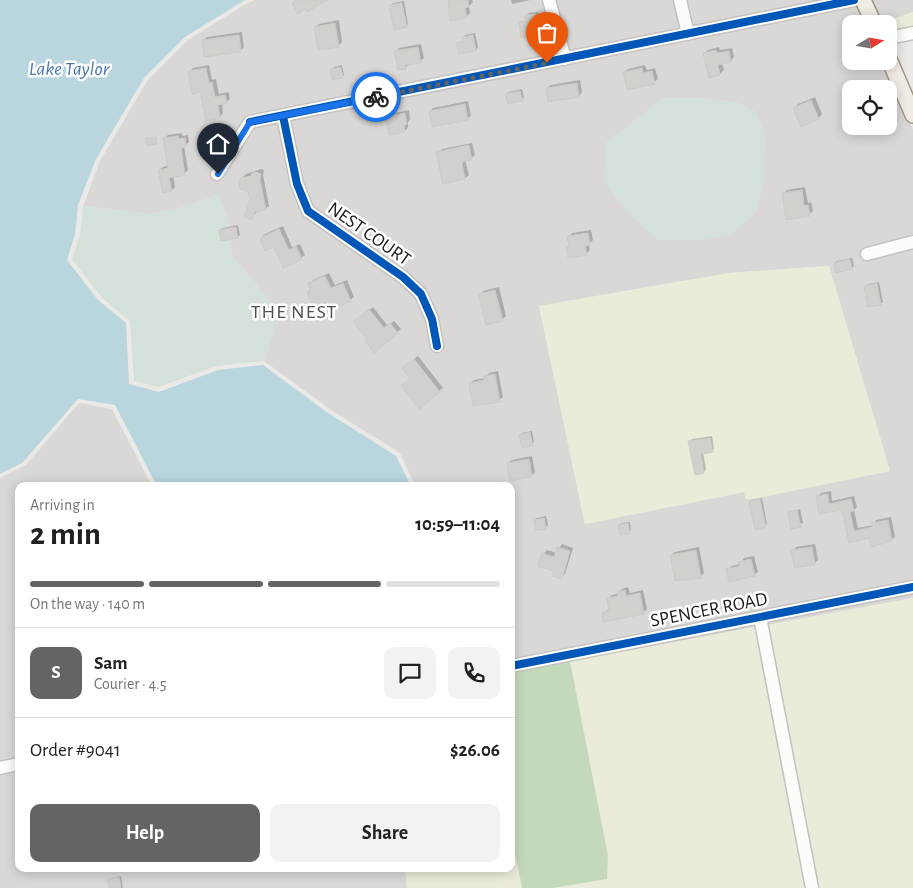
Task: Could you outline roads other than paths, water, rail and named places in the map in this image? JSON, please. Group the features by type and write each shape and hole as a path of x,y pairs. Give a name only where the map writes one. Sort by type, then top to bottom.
{"main road":[{"path":"864,0 870,15"},
{"path":"894,70 913,116"}],"street":[{"path":"549,0 565,59"},
{"path":"680,0 688,34"},
{"path":"218,174 250,122 854,0"},
{"path":"898,36 913,33"},
{"name":"NEST COURT","path":"283,116 297,184 308,212 403,277 421,294 432,319 437,346"},
{"path":"867,254 913,242"},
{"name":"SPENCER ROAD","path":"515,665 913,587"},
{"path":"760,617 812,888"},
{"path":"0,768 15,765"}],"water":[{"name":"Lake Taylor","path":"0,0 245,0 185,37 144,78 96,159 78,205 75,234 67,260 98,300 126,323 129,384 159,392 218,370 263,365 328,413 396,456 409,482 155,482 115,405 78,399 22,463 0,474"}],"district":[{"name":"THE NEST","path":"294,312"}]}
